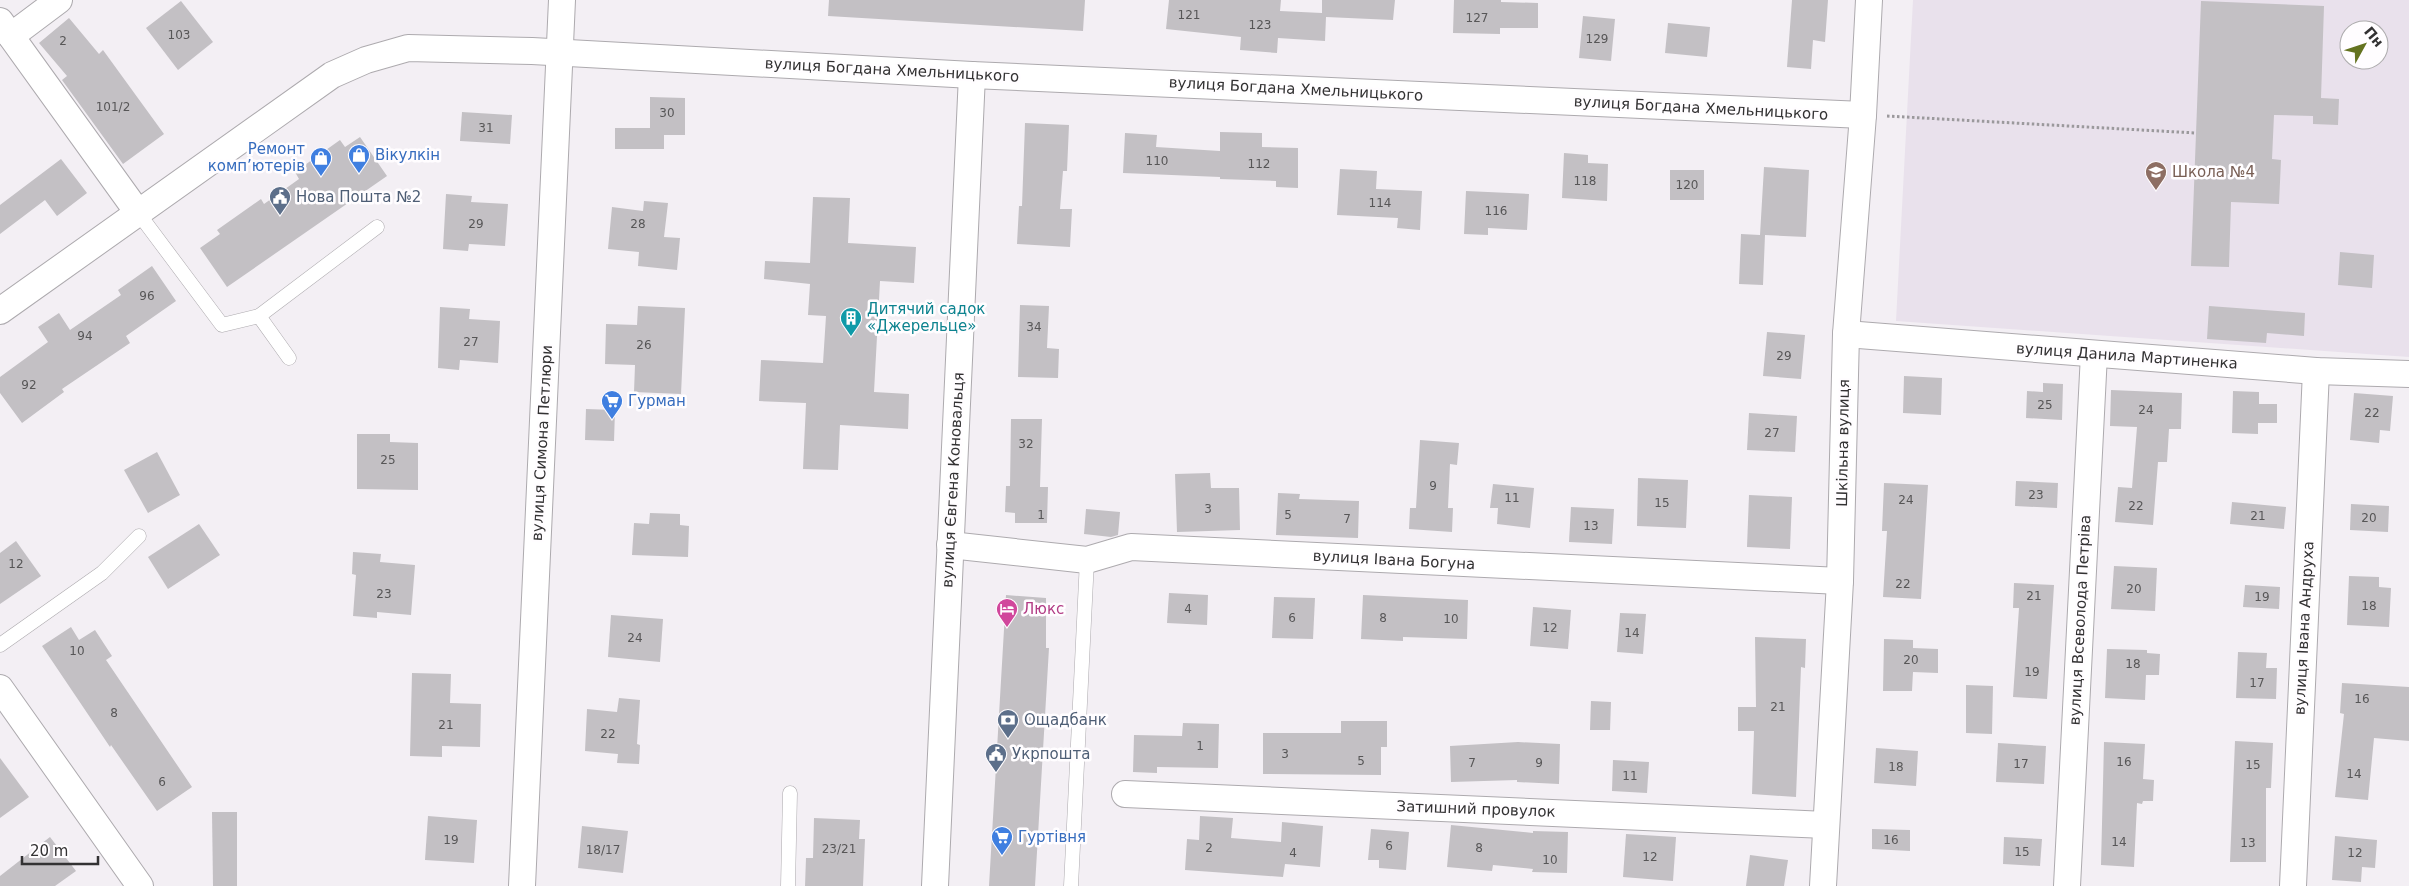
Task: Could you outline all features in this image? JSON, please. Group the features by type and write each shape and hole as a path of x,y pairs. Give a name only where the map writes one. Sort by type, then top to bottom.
{"street":[{"path":"59,0 6,29 139,214"},
{"name":"вулиця Симона Петлюри","path":"522,886 562,0"},
{"name":"Шкільна вулиця","path":"1823,886 1840,581 1846,334 1863,115 1869,0"},
{"name":"вулиця Богдана Хмельницького","path":"0,311 332,75 366,60 408,48 559,53 1863,115"},
{"name":"вулиця Євгена Коновальця","path":"935,886 972,74"},
{"name":"вулиця Данила Мартиненка","path":"1846,334 2316,371 2409,374"},
{"name":"вулиця Всеволода Петріва","path":"2067,886 2094,354"},
{"name":"вулиця Івана Андруха","path":"2293,886 2316,371"},
{"name":"вулиця Івана Богуна","path":"950,545 1087,560 1131,547 1840,581"},
{"path":"0,688 140,886"},
{"name":"Затишний провулок","path":"1125,794 1826,824"}],"lane":[{"path":"139,214 222,325 260,316 377,226"},
{"path":"260,316 289,358"},
{"path":"0,645 102,573 140,536"},
{"path":"1071,886 1087,560"},
{"path":"788,886 790,793"}],"path":[{"path":"1863,115 2196,133"}],"shaded area":[{"name":"Школа №4","path":"1913,0 2409,0 2409,357 1896,321"}],"building":[{"path":"829,0 1085,0 1083,31 828,16"},
{"path":"1169,0 1281,0 1280,11 1322,13 1322,0 1395,0 1393,20 1326,17 1325,41 1278,38 1277,53 1240,50 1241,37 1166,29"},
{"path":"1454,0 1501,0 1501,2 1538,3 1538,28 1500,28 1500,34 1453,33"},
{"path":"1792,0 1828,0 1825,42 1813,40 1811,69 1787,67"},
{"path":"181,1 213,42 178,70 146,28"},
{"path":"2201,1 2324,6 2321,98 2339,99 2338,125 2313,124 2313,116 2274,115 2272,159 2281,160 2279,204 2231,202 2229,267 2191,266"},
{"path":"1583,16 1615,19 1611,61 1579,58"},
{"path":"69,18 99,54 103,50 164,134 123,164 62,80 67,76 39,43"},
{"path":"1668,23 1710,27 1707,57 1665,53"},
{"path":"650,97 685,98 685,135 664,135 664,149 615,149 615,128 650,128"},
{"path":"462,112 512,115 510,144 460,141"},
{"path":"1025,123 1069,125 1067,171 1063,171 1060,209 1072,209 1070,247 1017,244 1019,206 1022,206"},
{"path":"1220,132 1262,133 1262,147 1298,148 1298,188 1276,187 1276,181 1123,173 1125,133 1157,135 1156,147 1220,151"},
{"path":"360,137 387,176 227,287 200,248 220,234 217,230 261,199 264,204 299,179 295,172 340,140 345,147"},
{"path":"1564,153 1588,155 1588,163 1608,164 1607,201 1562,198"},
{"path":"61,159 87,193 57,216 45,200 0,234 0,205"},
{"path":"1764,167 1809,170 1806,237 1765,235 1763,285 1739,284 1741,234 1760,235"},
{"path":"1340,169 1377,171 1376,189 1422,191 1420,230 1397,228 1398,218 1337,215"},
{"path":"1670,170 1704,170 1704,200 1670,200"},
{"path":"1466,191 1529,194 1527,230 1488,228 1488,235 1464,234"},
{"path":"446,194 472,196 471,202 508,204 505,246 469,244 468,251 443,249"},
{"name":"Дитячий садок «Джерельце»","path":"813,197 850,198 848,243 916,247 914,283 880,281 874,392 909,394 908,429 840,425 838,470 803,469 806,403 759,401 761,360 823,363 826,316 808,315 810,284 764,279 765,261 810,263"},
{"path":"644,201 668,203 664,237 680,238 677,270 638,266 639,252 608,249 612,207 643,211"},
{"path":"2340,252 2374,255 2372,288 2338,285"},
{"path":"152,266 176,301 126,336 130,343 62,389 64,392 22,423 0,393 0,377 48,342 38,327 59,313 70,330 121,295 118,290"},
{"path":"1020,305 1049,306 1047,348 1059,349 1058,378 1018,377"},
{"path":"638,306 685,308 681,394 634,392 635,365 605,364 606,324 637,325"},
{"path":"2209,306 2305,313 2304,336 2267,333 2266,343 2207,339"},
{"path":"440,307 470,309 469,319 500,321 498,363 460,360 459,370 438,368"},
{"path":"1767,332 1805,335 1801,379 1763,376"},
{"path":"1904,376 1942,378 1941,415 1903,413"},
{"path":"2043,383 2063,384 2062,420 2026,418 2027,391 2043,392"},
{"path":"2111,390 2182,393 2181,429 2169,429 2167,462 2158,462 2153,525 2115,522 2118,487 2132,488 2137,427 2110,426"},
{"path":"2233,391 2259,392 2259,404 2277,404 2277,423 2258,423 2258,434 2232,433"},
{"path":"2354,393 2393,396 2390,431 2380,430 2379,443 2350,440"},
{"path":"586,409 615,410 614,441 585,440"},
{"path":"1749,413 1797,416 1795,452 1747,450"},
{"path":"1011,419 1042,419 1040,487 1048,487 1047,523 1015,523 1015,513 1005,512 1006,486 1010,486"},
{"path":"357,434 390,434 390,442 418,443 418,490 357,489"},
{"path":"1420,440 1459,443 1457,465 1450,464 1448,508 1453,508 1452,532 1409,529 1410,508 1416,508"},
{"path":"157,452 180,495 148,513 124,470"},
{"path":"1210,473 1211,488 1239,488 1240,530 1177,532 1175,474"},
{"path":"1638,478 1688,480 1686,528 1637,526"},
{"path":"2016,481 2058,483 2057,508 2015,506"},
{"path":"1884,483 1928,485 1921,599 1883,597 1887,531 1882,531"},
{"path":"1493,484 1534,488 1530,528 1497,524 1498,508 1490,508"},
{"path":"1278,493 1300,494 1299,499 1359,501 1358,538 1276,535"},
{"path":"1749,495 1792,497 1790,549 1747,547"},
{"path":"2232,502 2286,507 2284,529 2230,524"},
{"path":"2351,504 2389,506 2388,532 2350,530"},
{"path":"1571,507 1614,509 1612,544 1569,542"},
{"path":"1086,509 1120,512 1118,535 1111,537 1084,534"},
{"path":"650,513 680,514 680,525 689,526 688,557 632,555 634,523 649,524"},
{"path":"199,524 220,555 168,589 148,557"},
{"path":"16,541 41,576 0,604 0,553"},
{"path":"353,552 381,554 380,562 415,565 411,615 377,612 377,618 353,616 356,575 352,574"},
{"path":"2114,566 2157,568 2155,611 2111,609"},
{"path":"2349,576 2379,577 2379,587 2391,588 2389,627 2347,625"},
{"path":"2014,583 2054,585 2047,699 2013,697 2019,608 2013,608"},
{"path":"2245,585 2280,587 2279,609 2243,607"},
{"path":"1169,593 1208,595 1207,625 1167,623"},
{"path":"1006,595 1046,598 1046,648 1049,648 1035,886 989,886"},
{"path":"1363,595 1468,600 1467,639 1403,637 1403,641 1361,639"},
{"path":"1274,597 1315,598 1313,639 1272,638"},
{"path":"1533,607 1571,610 1568,649 1530,646"},
{"path":"1620,613 1646,614 1643,654 1617,652"},
{"path":"611,615 663,619 660,662 608,657"},
{"path":"71,627 79,640 95,630 112,656 106,660 192,787 157,811 111,745 110,747 42,646"},
{"path":"1755,637 1806,639 1805,668 1801,667 1796,797 1752,794 1754,731 1738,731 1738,707 1756,707"},
{"path":"1884,639 1913,640 1913,648 1938,649 1938,673 1913,672 1912,691 1883,691"},
{"path":"2107,649 2147,650 2147,653 2160,654 2159,675 2146,675 2145,700 2105,698"},
{"path":"2238,652 2267,653 2266,668 2277,668 2276,699 2236,698"},
{"path":"412,673 451,674 450,703 481,704 480,747 442,746 442,757 410,756"},
{"path":"2342,683 2409,687 2409,741 2374,738 2368,800 2335,797 2344,714 2340,713"},
{"path":"1966,685 1993,686 1992,734 1966,733"},
{"path":"619,698 640,700 637,744 640,745 639,764 617,763 618,754 585,751 587,709 617,712"},
{"path":"1591,701 1611,702 1610,730 1590,730"},
{"path":"1341,721 1387,721 1387,747 1381,747 1381,775 1263,774 1263,733 1341,733"},
{"path":"1183,723 1219,724 1218,768 1157,767 1157,773 1133,772 1134,735 1182,736"},
{"path":"2235,741 2273,743 2271,788 2266,788 2266,862 2230,862"},
{"path":"1518,742 1560,744 1559,784 1517,782 1517,780 1451,782 1450,746"},
{"path":"2104,742 2145,744 2143,779 2154,780 2153,801 2143,801 2142,804 2137,803 2134,867 2101,865"},
{"path":"1998,743 2046,746 2044,784 1996,782"},
{"path":"1876,748 1918,751 1916,786 1874,783"},
{"path":"0,758 29,797 0,818"},
{"path":"1613,760 1649,762 1647,793 1612,791"},
{"path":"212,812 237,812 237,886 213,886"},
{"path":"428,816 477,820 474,863 425,860"},
{"path":"1200,816 1233,818 1231,838 1281,842 1282,822 1323,826 1320,867 1285,864 1283,877 1185,870 1187,839 1199,840"},
{"path":"814,818 860,820 859,839 865,839 863,886 805,886 806,858 813,858"},
{"path":"1451,825 1533,833 1533,831 1568,832 1567,873 1532,872 1533,869 1493,865 1492,871 1447,867"},
{"path":"582,826 628,831 623,873 578,868"},
{"path":"1371,829 1409,832 1406,870 1379,868 1379,860 1368,860"},
{"path":"1872,829 1910,830 1910,851 1872,849"},
{"path":"1626,834 1676,837 1673,881 1623,877"},
{"path":"2335,836 2377,840 2375,868 2362,867 2361,882 2332,880"},
{"path":"50,837 76,871 55,886 0,886 0,876"},
{"path":"2004,837 2042,839 2040,866 2003,864"},
{"path":"1750,855 1788,860 1784,886 1746,886"}],"place":[{"name":"Вікулкін","path":"359,174"},
{"name":"Ремонт комп’ютерів","path":"321,177"},
{"name":"Школа №4","path":"2156,191"},
{"name":"Нова Пошта №2","path":"280,216"},
{"name":"Дитячий садок «Джерельце»","path":"851,337"},
{"name":"Гурман","path":"612,420"},
{"name":"Люкс","path":"1007,628"},
{"name":"Ощадбанк","path":"1008,739"},
{"name":"Укрпошта","path":"996,773"},
{"name":"Гуртівня","path":"1002,856"}]}
